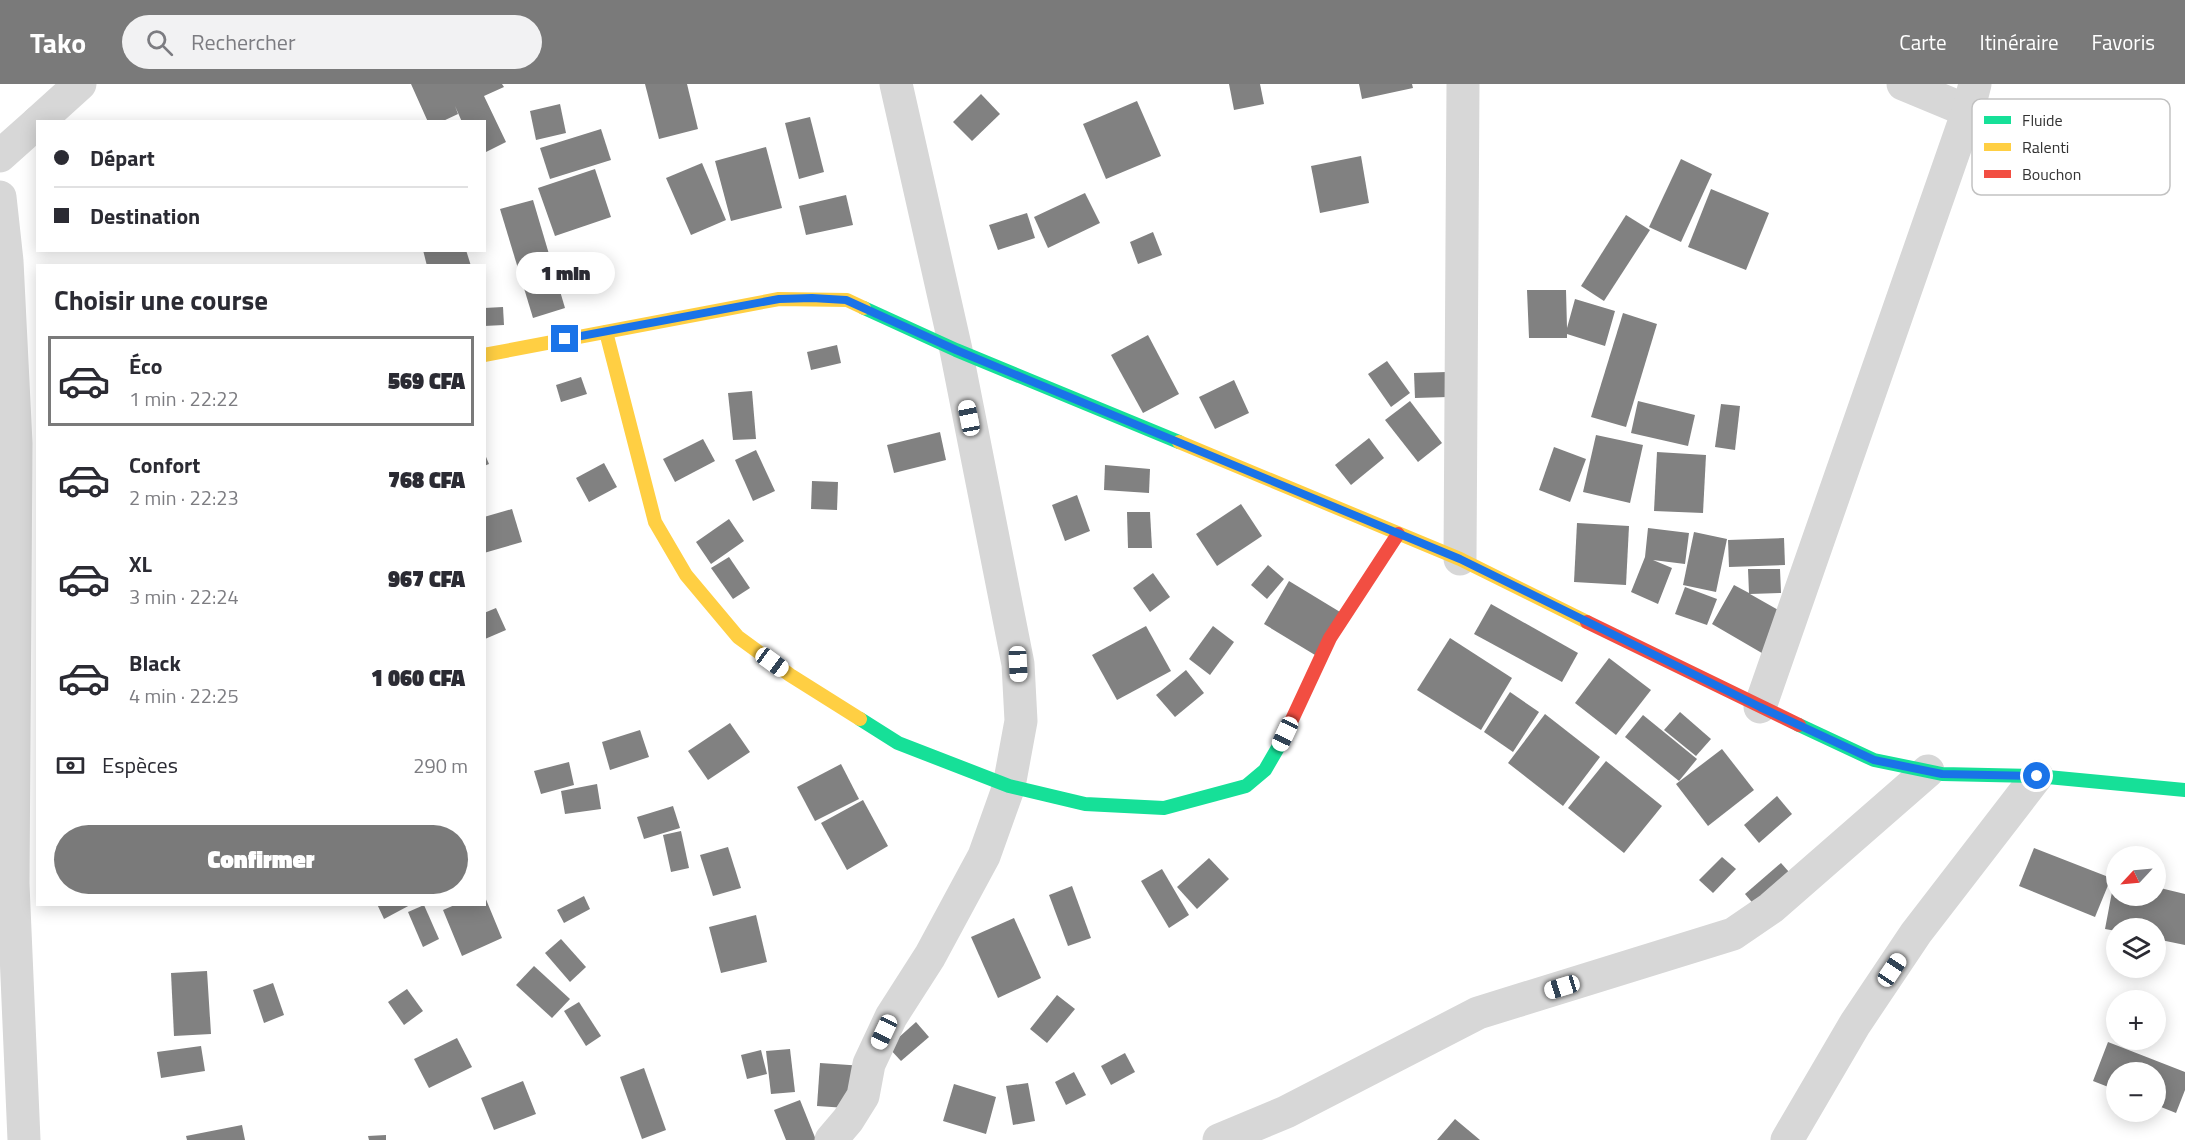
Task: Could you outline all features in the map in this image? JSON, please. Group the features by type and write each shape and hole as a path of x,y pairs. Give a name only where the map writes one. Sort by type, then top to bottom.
{"street":[{"path":"40,120 80,84"},
{"path":"831,1140 863,1096 869,1064 891,1017 930,956 984,856 1009,786 1021,721 1018,664 956,350 896,84"},
{"path":"1460,559 1463,84"},
{"path":"1760,707 1972,97 1903,84"},
{"path":"0,156 36,124"},
{"path":"0,197 4,266 27,441 6,884 24,1140"},
{"path":"486,355 779,299 846,300 956,350 1460,559 1760,707 1874,760 1942,774 2037,776 2185,790"},
{"path":"606,332 655,522 686,575 738,637 790,675 898,742 1009,786 1085,804 1164,808 1246,786 1264,770 1276,753 1330,638 1398,534"},
{"path":"1219,1140 1287,1112 1478,1013 1733,934 1771,908 1928,771"},
{"path":"1787,1140 1855,1024 1916,933 2037,776"}],"building":[{"path":"411,84 502,84 504,87 484,96 506,142 486,152 486,120 461,120 455,106 458,114 445,120 427,120"},
{"path":"645,84 687,84 698,129 659,139"},
{"path":"1229,84 1260,84 1264,104 1234,110"},
{"path":"1359,84 1412,84 1413,88 1362,99"},
{"path":"981,94 1000,114 972,141 953,122"},
{"path":"1137,101 1161,156 1106,179 1083,124"},
{"path":"560,104 566,133 536,140 530,111"},
{"path":"810,117 824,172 799,179 785,123"},
{"path":"601,129 611,160 550,179 540,148"},
{"path":"766,147 782,208 731,221 715,161"},
{"path":"1361,156 1369,203 1320,213 1311,166"},
{"path":"1681,159 1712,174 1681,242 1649,227"},
{"path":"702,163 726,220 691,235 666,178"},
{"path":"595,169 611,217 555,236 538,188"},
{"path":"1711,189 1769,213 1746,270 1688,247"},
{"path":"1085,193 1100,223 1048,248 1034,217"},
{"path":"846,195 853,225 806,235 799,206"},
{"path":"533,200 565,308 533,318 500,209"},
{"path":"1027,213 1035,238 998,250 989,225"},
{"path":"1626,215 1650,230 1604,301 1581,286"},
{"path":"1153,232 1162,255 1138,264 1130,242"},
{"path":"424,252 467,252 470,264 426,264"},
{"path":"1527,290 1566,290 1567,328 1575,299 1615,311 1605,346 1567,334 1567,338 1529,338"},
{"path":"503,307 504,325 486,326 486,308"},
{"path":"1623,313 1657,324 1626,427 1591,417"},
{"path":"1148,335 1179,394 1143,413 1111,355"},
{"path":"837,345 841,363 811,370 807,352"},
{"path":"1387,361 1410,393 1391,407 1368,374"},
{"path":"1447,372 1448,397 1415,398 1414,373"},
{"path":"581,377 587,394 561,402 556,385"},
{"path":"1234,380 1249,413 1215,429 1199,397"},
{"path":"752,391 756,439 733,440 728,393"},
{"path":"1410,401 1442,443 1418,462 1385,420"},
{"path":"1638,401 1695,415 1688,446 1631,433"},
{"path":"1721,404 1740,406 1735,450 1715,447"},
{"path":"940,432 946,460 894,473 887,445"},
{"path":"1596,435 1643,445 1630,503 1583,492"},
{"path":"1369,438 1384,458 1351,485 1335,465"},
{"path":"703,439 715,461 675,482 663,459"},
{"path":"1554,447 1586,459 1570,502 1539,490"},
{"path":"756,450 775,491 753,501 735,460"},
{"path":"1657,452 1706,455 1703,513 1654,511"},
{"path":"604,463 617,487 589,502 576,478"},
{"path":"1105,465 1150,469 1149,493 1104,490"},
{"path":"812,481 838,482 837,510 811,509"},
{"path":"1077,495 1090,531 1065,541 1052,505"},
{"path":"1241,504 1262,536 1217,566 1196,534"},
{"path":"512,509 522,542 486,552 486,516"},
{"path":"1127,512 1150,512 1152,548 1128,548"},
{"path":"729,519 744,541 711,564 696,542"},
{"path":"1577,523 1629,526 1626,585 1574,582"},
{"path":"1648,528 1689,533 1685,564 1653,560 1672,568 1658,604 1631,592 1645,557"},
{"path":"1694,532 1727,539 1716,592 1683,585"},
{"path":"1784,538 1785,565 1729,567 1728,540"},
{"path":"729,557 750,588 733,599 711,568"},
{"path":"1268,565 1284,579 1267,599 1251,585"},
{"path":"1748,569 1780,569 1781,593 1750,594 1789,616 1767,656 1712,624 1734,585 1749,593"},
{"path":"1153,573 1170,597 1150,612 1133,588"},
{"path":"1289,581 1345,615 1320,658 1264,624"},
{"path":"1685,587 1717,599 1707,625 1675,614"},
{"path":"1491,604 1578,653 1562,682 1474,634"},
{"path":"496,608 506,630 486,639 486,612"},
{"path":"1146,626 1171,671 1117,700 1092,655"},
{"path":"1213,626 1234,642 1210,675 1189,659"},
{"path":"1450,638 1512,678 1481,730 1417,690"},
{"path":"1609,658 1651,690 1616,735 1575,703"},
{"path":"1186,670 1204,693 1175,717 1156,695"},
{"path":"1510,692 1539,712 1513,752 1484,732"},
{"path":"1680,712 1711,739 1696,756 1664,730"},
{"path":"1545,714 1600,757 1563,806 1508,763"},
{"path":"1643,715 1697,759 1679,781 1625,737"},
{"path":"730,723 750,752 708,780 688,751"},
{"path":"640,730 649,757 610,770 602,742"},
{"path":"1722,749 1754,790 1708,826 1676,784"},
{"path":"1606,761 1662,806 1624,853 1568,808"},
{"path":"569,762 574,785 541,794 534,771"},
{"path":"841,764 859,799 815,821 797,787"},
{"path":"597,784 601,809 565,814 561,791"},
{"path":"1777,796 1792,814 1759,843 1744,825"},
{"path":"863,800 888,846 847,870 821,823"},
{"path":"673,806 680,828 644,839 637,817"},
{"path":"681,831 689,868 671,872 663,835"},
{"path":"728,847 741,888 713,896 700,855"},
{"path":"2034,848 2106,876 2106,890 2095,917 2019,886"},
{"path":"1722,857 1736,869 1713,893 1699,880"},
{"path":"1209,858 1229,879 1197,909 1177,887"},
{"path":"1781,863 1797,881 1761,913 1745,894"},
{"path":"1162,869 1189,915 1169,928 1141,881"},
{"path":"1072,886 1091,938 1068,946 1049,895"},
{"path":"2166,889 2185,894 2185,945 2166,941 2166,918 2107,918 2109,906 2166,906"},
{"path":"584,896 590,909 564,923 557,910"},
{"path":"486,899 502,938 462,956 443,910 452,906 486,906"},
{"path":"378,906 408,906 384,919"},
{"path":"424,906 439,939 423,947 408,912"},
{"path":"756,915 767,962 721,973 709,927"},
{"path":"1014,918 1041,978 998,998 971,937"},
{"path":"561,939 586,967 570,982 545,953"},
{"path":"534,966 570,999 552,1018 516,985"},
{"path":"207,971 211,1034 174,1036 171,973"},
{"path":"273,983 284,1015 264,1023 253,990"},
{"path":"407,989 423,1011 404,1025 388,1002"},
{"path":"1057,995 1075,1009 1047,1043 1030,1029"},
{"path":"579,1002 601,1036 586,1046 564,1011"},
{"path":"916,1022 929,1037 901,1061 888,1047"},
{"path":"457,1038 472,1067 429,1088 414,1059"},
{"path":"201,1046 205,1071 161,1078 157,1052"},
{"path":"2106,1047 2106,1050 2129,1050 2159,1062 2106,1062 2106,1086 2093,1081"},
{"path":"790,1049 795,1092 771,1094 766,1051"},
{"path":"761,1050 767,1074 747,1079 741,1055"},
{"path":"1125,1053 1135,1072 1111,1085 1101,1066"},
{"path":"820,1063 864,1066 861,1109 817,1106"},
{"path":"2166,1065 2185,1072 2185,1090 2176,1113 2166,1109"},
{"path":"644,1068 666,1130 642,1139 620,1077"},
{"path":"1074,1072 1086,1095 1066,1105 1055,1082"},
{"path":"523,1081 536,1114 494,1130 481,1098"},
{"path":"1028,1083 1035,1121 1013,1125 1006,1086"},
{"path":"954,1084 996,1097 986,1134 943,1121"},
{"path":"800,1100 816,1140 786,1140 774,1110"},
{"path":"1455,1119 1480,1140 1437,1140"},
{"path":"242,1125 245,1140 187,1140 186,1136"},
{"path":"386,1135 386,1140 369,1140 368,1136"}],"traffic: fast":[{"path":"864,308 956,350 1179,442"},
{"path":"860,719 898,743 1009,786 1085,804 1164,808 1246,786 1265,770 1283,739"},
{"path":"1799,725 1874,760 1942,774 2037,776 2185,790"}],"traffic: slow":[{"path":"486,355 779,299 847,300 864,308"},
{"path":"606,332 655,522 686,575 738,637 790,675 860,719"},
{"path":"1179,442 1460,559 1587,622"}],"traffic: jam":[{"path":"1283,739 1330,638 1398,534"},
{"path":"1587,622 1799,725"}],"route":[{"path":"565,339 779,299 846,300 956,350 1460,559 1760,707 1874,760 1942,774 2037,776"}]}
